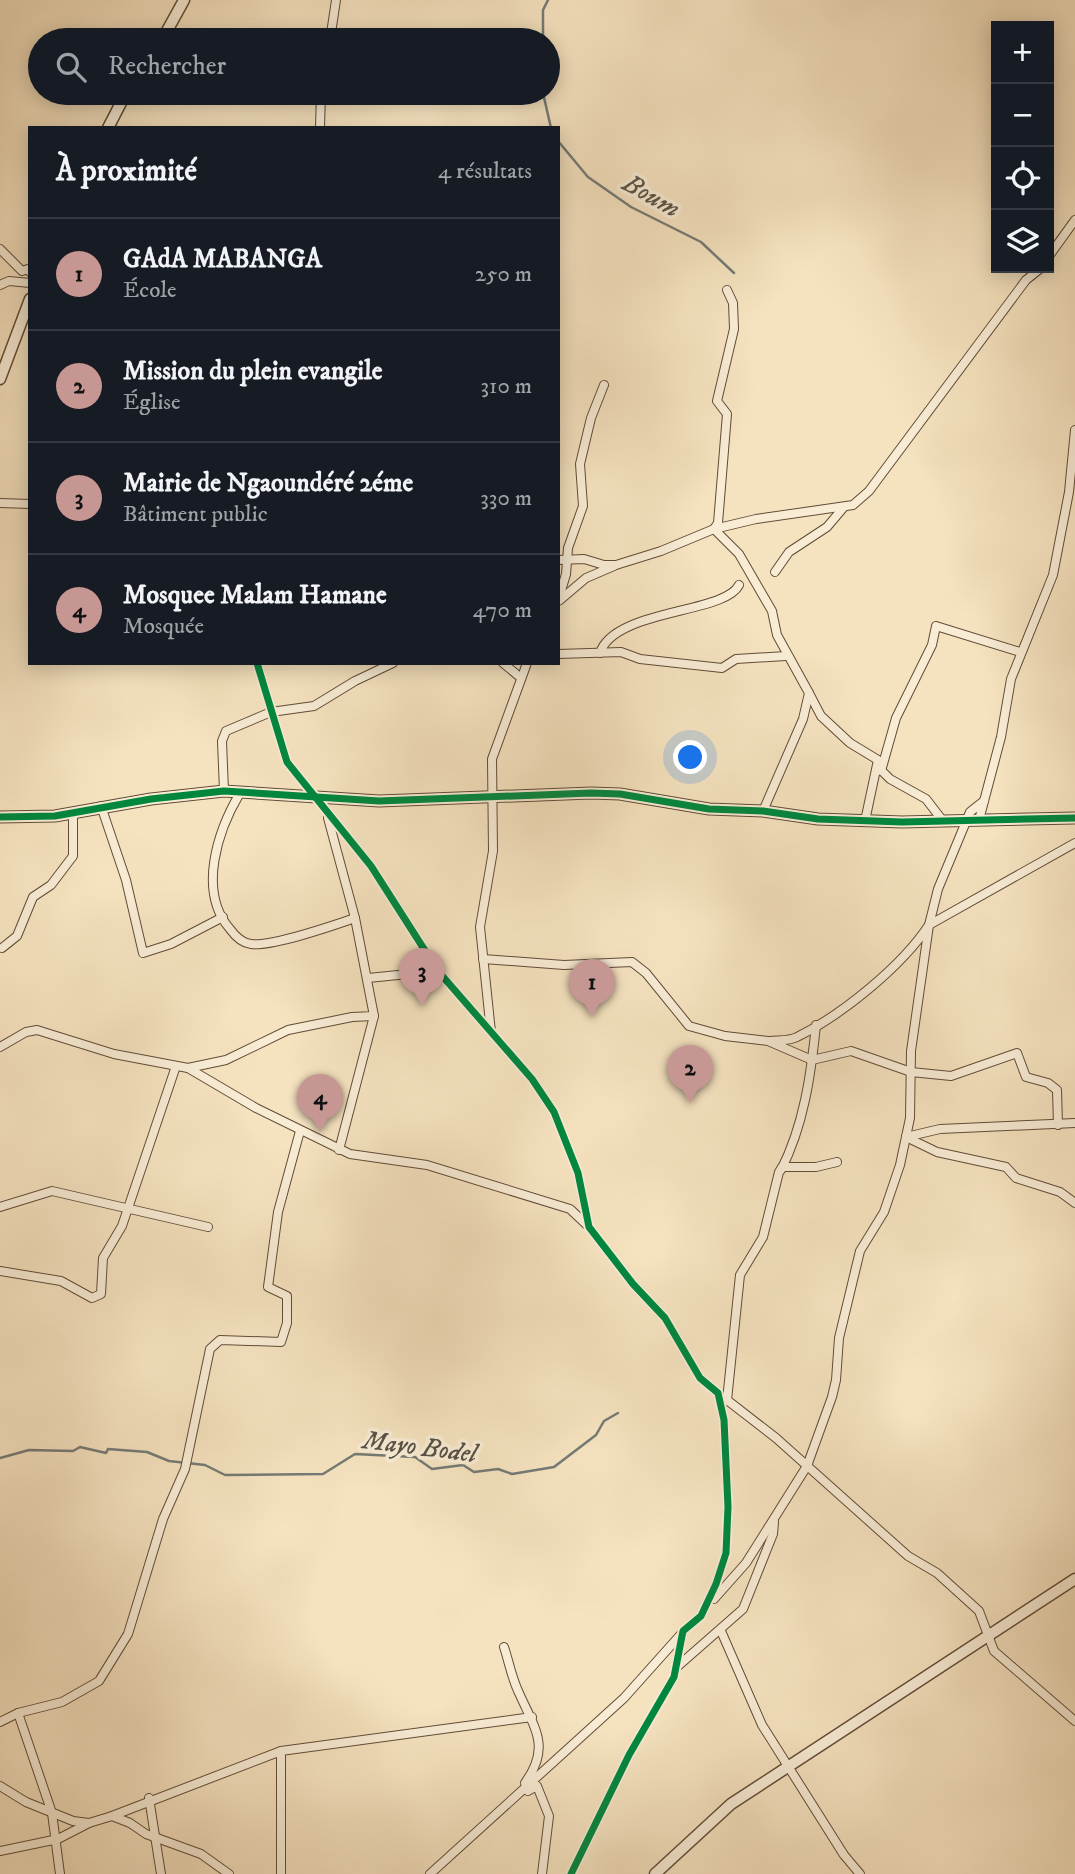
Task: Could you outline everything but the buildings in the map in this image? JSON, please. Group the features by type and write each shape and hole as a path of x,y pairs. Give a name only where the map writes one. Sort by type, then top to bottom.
{"street":[{"path":"169,28 184,0"},
{"path":"332,28 336,0"},
{"path":"109,126 120,105"},
{"path":"320,126 321,105"},
{"path":"1054,249 1075,220"},
{"path":"0,249 22,271 28,269"},
{"path":"560,599 586,578 714,529 756,519 853,505 869,491 1018,291 1036,273"},
{"path":"0,285 9,281 28,283"},
{"path":"714,529 718,523 727,414 718,401 734,329 733,303 727,290"},
{"path":"0,379 28,304"},
{"path":"560,585 563,560 583,506 580,464 591,418 604,385"},
{"path":"430,1874 624,1698 746,1563 807,1466 836,1380 839,1338 860,1251 884,1212 906,1137 929,925 947,862 973,820 974,806 984,801 1001,737 1011,679 1053,575 1069,492 1075,430"},
{"path":"0,503 28,504"},
{"path":"775,572 789,552 827,527 844,507"},
{"path":"714,529 739,554 772,611 777,635 786,656 821,716 850,743 878,760 880,769 926,799 943,821"},
{"path":"563,560 616,565"},
{"path":"600,653 608,639 636,624 664,612 704,607 736,591 739,585"},
{"path":"865,821 897,718 932,645 936,626 1020,652"},
{"path":"560,654 621,652 640,659 722,668 736,659 786,656"},
{"path":"258,665 287,762 371,866 438,971 532,1080 554,1112 578,1173 589,1227"},
{"path":"224,791 222,734 271,712 314,706 355,681 389,665"},
{"path":"506,665 521,677"},
{"path":"491,1032 480,927 493,851 490,795 492,759 526,665"},
{"path":"764,811 803,719 808,693"},
{"path":"0,817 73,813 101,806 224,791 379,801 490,795 620,794 709,809 764,811 818,819 865,821 1075,818"},
{"path":"240,793 225,819 214,861 214,884 223,917 238,939 251,944 268,943 355,918"},
{"path":"101,806 126,880 143,953 171,944 223,917"},
{"path":"2,948 17,936 33,897 51,885 73,856 73,813"},
{"path":"328,815 355,918 374,1016 339,1150"},
{"path":"483,959 564,965 632,962 646,973 689,1026 725,1036 768,1041 795,1039 867,991 915,946 929,925 1075,843"},
{"path":"368,978 438,971"},
{"path":"188,1069 226,1060 288,1030 352,1017 374,1016"},
{"path":"727,1400 740,1275 763,1237 779,1172 796,1141 816,1025"},
{"path":"0,1047 26,1032 37,1030 114,1054 188,1069 300,1132 339,1150 382,1160 427,1165 570,1209 589,1227 633,1284 665,1318 700,1378 807,1466 908,1556 937,1573 979,1611 994,1651 1075,1721"},
{"path":"768,1041 812,1060 851,1051 911,1072 951,1076 1017,1052 1026,1077 1048,1083 1057,1090 1058,1125"},
{"path":"0,1271 61,1280 92,1298 101,1294 103,1258 122,1226 176,1066"},
{"path":"906,1137 940,1129 1075,1123"},
{"path":"0,1722 18,1713 62,1702 99,1681 128,1634 163,1519 185,1468 210,1349 220,1340 281,1342 286,1324 286,1296 268,1287 278,1212 300,1132"},
{"path":"906,1137 937,1152 1006,1167 1016,1178 1060,1192 1075,1203"},
{"path":"779,1172 782,1167 816,1167 837,1162"},
{"path":"0,1207 52,1191 208,1227"},
{"path":"709,1604 726,1553 728,1507 724,1420 718,1392"},
{"path":"678,1666 743,1609 773,1534 774,1520"},
{"path":"655,1874 732,1804 1075,1579"},
{"path":"721,1631 762,1725 860,1874"},
{"path":"571,1874 629,1755 678,1666 683,1632"},
{"path":"504,1647 516,1686 532,1717 538,1742 537,1766 515,1799"},
{"path":"18,1713 52,1814 58,1839 60,1874"},
{"path":"0,1851 58,1839 149,1798 281,1751 532,1717"},
{"path":"281,1751 281,1874"},
{"path":"0,1786 52,1814 89,1823"},
{"path":"515,1799 537,1786 549,1816 542,1874"},
{"path":"149,1798 161,1874"},
{"path":"112,1816 156,1838 201,1854 229,1874"}],"waterway":[{"name":"Boum","path":"543,28 543,10 548,0"},
{"name":"Boum","path":"546,105 551,126"},
{"name":"Boum","path":"560,143 588,177 631,207 701,242 734,273"},
{"name":"Mayo Bodel","path":"0,1458 29,1450 73,1451 80,1447 106,1453 108,1449 147,1452 169,1461 205,1465 225,1475 323,1474 355,1454 415,1457 432,1469 463,1465 474,1472 498,1469 512,1474 554,1467 596,1435 604,1421 618,1413"}],"cycle path":[{"path":"258,665 287,762 371,866 438,971 532,1079 554,1112 578,1173 589,1227 633,1284 665,1318 700,1378 718,1393 724,1420 728,1507 726,1553 716,1584 701,1616 683,1631 674,1677 629,1755 571,1874"},
{"path":"0,817 55,816 151,799 224,791 379,801 591,793 620,794 709,809 763,811 818,819 902,822 1075,818"}],"place":[{"name":"Mairie de Ngaoundéré 2éme","path":"422,1006"},
{"name":"GAdA MABANGA","path":"592,1017"},
{"name":"Mission du plein evangile","path":"690,1103"},
{"name":"Mosquee Malam Hamane","path":"320,1132"}]}
